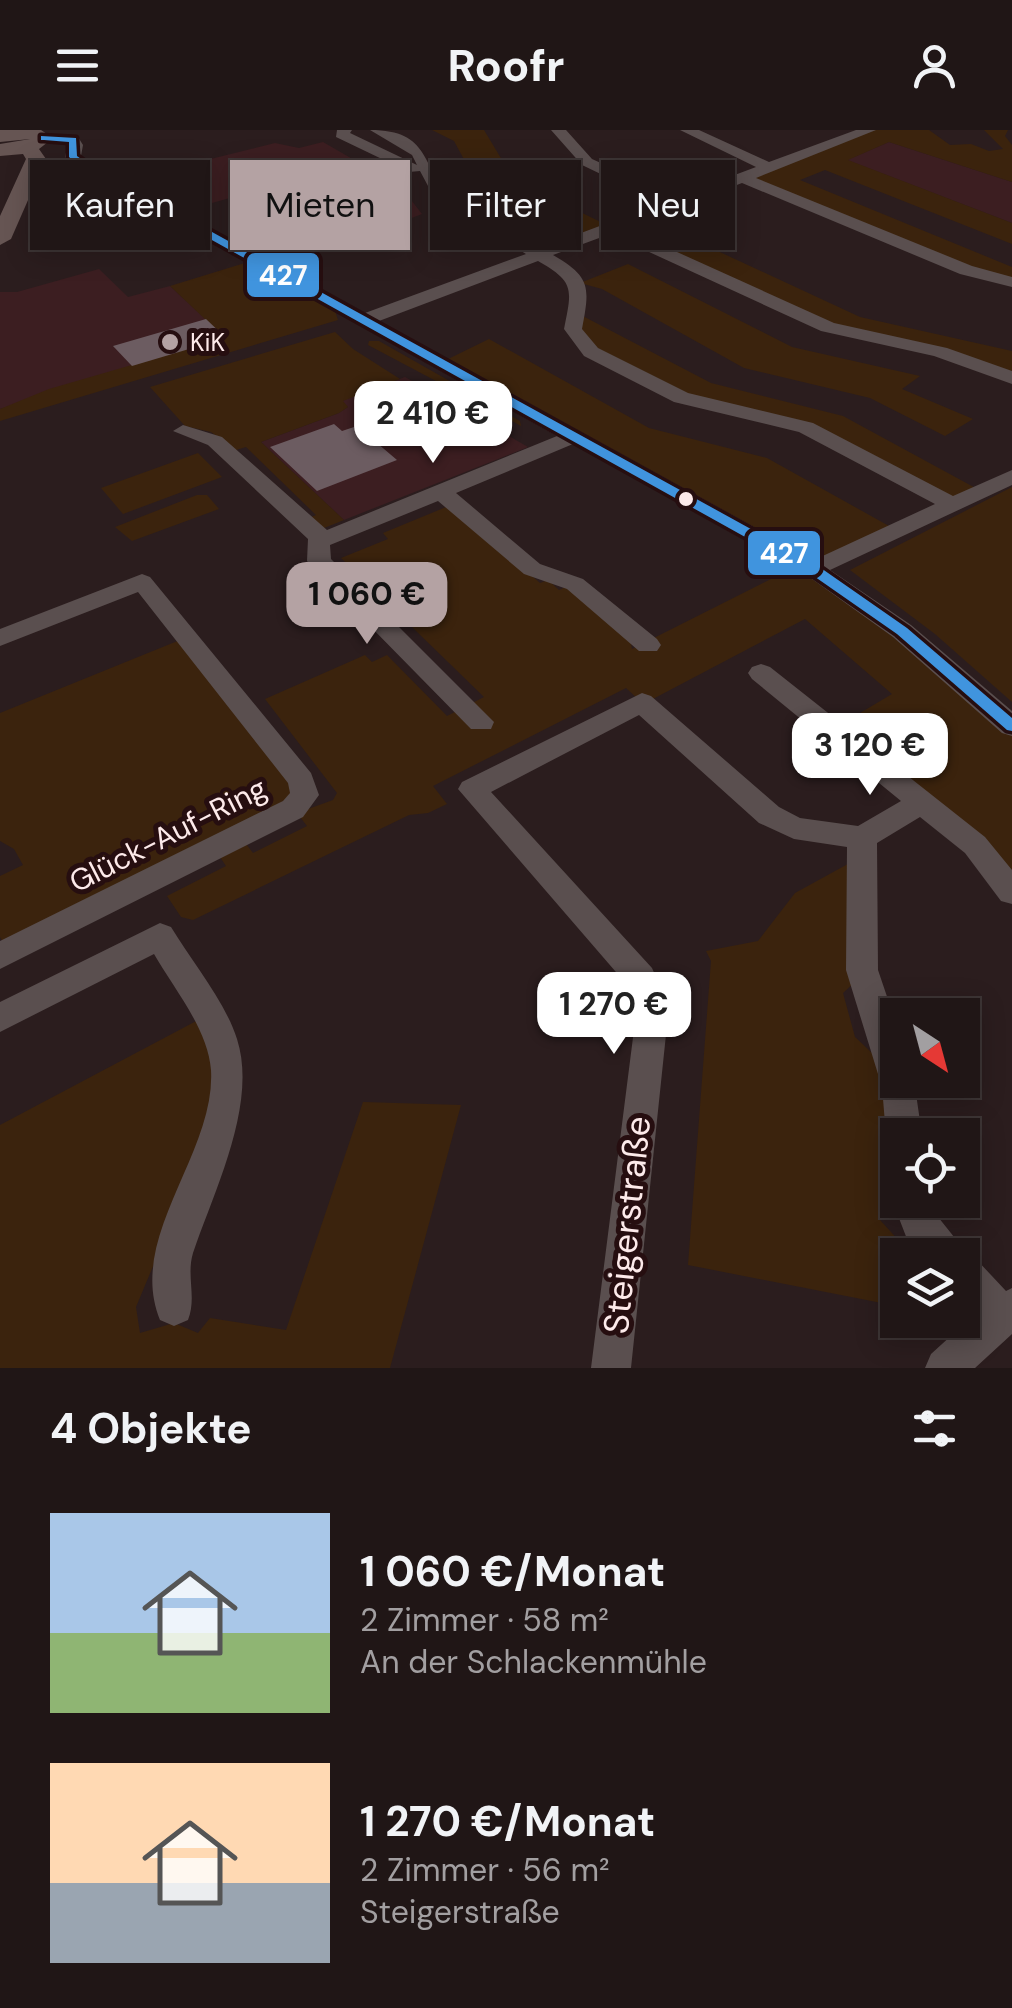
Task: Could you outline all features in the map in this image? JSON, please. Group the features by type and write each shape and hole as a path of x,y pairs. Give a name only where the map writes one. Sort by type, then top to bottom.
{"main road":[{"path":"0,239 34,142 5,137"}],"street":[{"path":"345,130 341,134 409,168 426,170"},
{"path":"376,130 418,152 426,170 453,206 541,254 578,281 580,294 573,328 592,352 681,398 806,428 954,505"},
{"path":"558,130 587,162 601,169"},
{"path":"687,130 769,168"},
{"path":"815,130 841,141"},
{"path":"735,181 869,130"},
{"path":"34,142 83,138 73,157 82,164 813,569 902,631 1012,726"},
{"path":"742,178 966,270 1012,282"},
{"path":"365,320 601,232"},
{"path":"659,250 828,327 940,352 1012,378"},
{"path":"182,431 215,441 322,540"},
{"path":"322,540 575,436"},
{"path":"813,569 1012,476"},
{"path":"440,491 532,568 574,584 648,645"},
{"path":"322,540 320,561 481,722"},
{"name":"Glück-Auf-Ring","path":"0,638 142,582 301,780 304,795 293,809 0,956"},
{"path":"762,672 975,845 1012,892"},
{"name":"Steigerstraße","path":"611,1368 628,1193 653,1006 640,978 623,957 472,789 642,702 769,815 794,828 862,838"},
{"path":"902,1118 899,1086 862,970 862,838 922,802"},
{"path":"0,1018 160,936 220,1037 228,1071 224,1106 169,1269 174,1306"},
{"path":"944,1368 1007,1312 980,1289"}],"shaded area":[{"path":"432,130 484,130 502,160 464,160 454,141"},
{"path":"869,130 929,130 950,145 971,144 989,151 1003,149 984,130 1008,130 1005,136 1012,145 1012,182 889,142 848,160 1012,223 1012,244 825,170 800,180 1012,267 1012,282 742,178"},
{"path":"323,142 354,160 230,160 230,198 210,203 210,160 207,160 275,143 299,148"},
{"path":"889,142 1012,182 1012,223 847,160"},
{"path":"410,199 422,214 410,219"},
{"path":"581,212 601,222 601,231 588,236 581,232"},
{"path":"649,250 715,250 860,317 1012,351 1012,378 984,367 828,327"},
{"path":"248,262 335,311 338,320 0,421 0,409 49,389 225,338 170,286"},
{"path":"628,264 792,347 920,376 902,389 973,419 945,436 870,398 744,368 602,289 580,283"},
{"path":"99,269 128,297 170,286 226,338 0,409 0,292 17,292"},
{"path":"577,313 711,383 843,416 981,491 954,505 806,428 681,398 579,340"},
{"path":"335,332 353,349 400,379 343,401 348,407 339,413 261,442 344,520 319,530 307,519 316,515 246,447 236,450 211,432 185,426 150,387"},
{"path":"489,339 649,428 767,458 898,531 813,569 444,361"},
{"path":"369,341 379,341 520,421 521,426 368,345"},
{"path":"405,377 528,447 344,520 261,442 339,413 348,407 341,401"},
{"path":"198,453 222,477 123,514 101,488"},
{"path":"1012,487 1012,702 935,634 850,570"},
{"path":"197,495 207,495 219,509 132,541 115,527"},
{"path":"451,505 540,583 548,580 559,590 568,586 630,638 632,649 797,566 846,598 1012,736 1012,878 895,771 906,764 850,719 892,694 805,619 651,700 639,700 626,688 433,786 447,804 428,813 409,815 193,920 181,917 167,896 226,866 218,854 243,840 253,853 307,826 297,813 333,800 337,793 265,699 365,655 372,662 387,655 447,716 484,697 341,558 388,539 383,533"},
{"path":"180,640 294,786 291,799 5,946 0,937 0,876 23,865 14,849 0,841 0,713"},
{"path":"857,859 857,980 843,993 855,1037 880,1060 880,1098 892,1098 895,1118 880,1118 880,1220 896,1238 880,1238 880,1303 688,1265 711,961 706,951 758,941 795,893"},
{"path":"200,1019 215,1056 209,1132 136,1307 140,1333 174,1323 198,1333 210,1318 286,1330 363,1102 461,1105 390,1368 0,1368 0,1125"}],"building":[{"name":"KiK","path":"206,319 226,338 132,366 113,346"},
{"path":"334,424 342,431 357,426 397,460 317,491 270,447"}],"transit line":[{"name":"427","path":"44,138 73,140 73,157 82,164 813,569 902,631 1012,726"}],"place":[{"name":"KiK","path":"170,342"}]}
